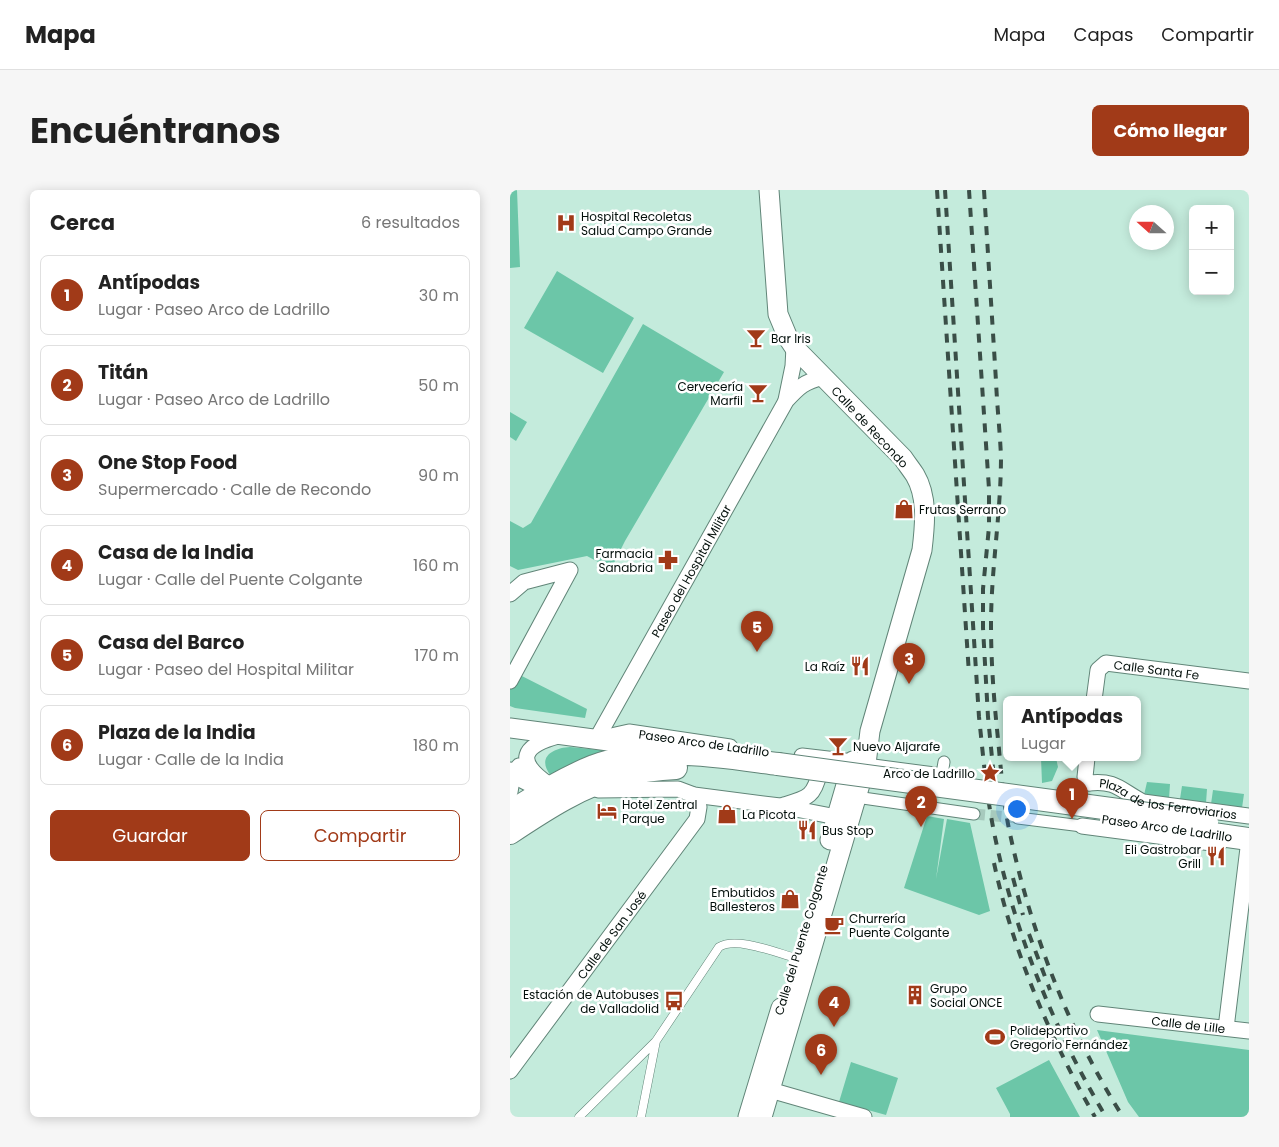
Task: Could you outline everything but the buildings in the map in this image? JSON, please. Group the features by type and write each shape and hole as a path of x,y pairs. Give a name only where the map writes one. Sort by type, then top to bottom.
{"main road":[{"name":"Paseo Arco de Ladrillo","path":"551,786 595,766 628,756 675,752 712,755 778,770 1207,828 1249,841"},
{"name":"Paseo Arco de Ladrillo","path":"582,790 621,776 648,770 681,767 778,770"},
{"path":"510,812 551,786"},
{"path":"510,833 582,790"}],"street":[{"name":"Calle de Recondo","path":"769,190 778,314 788,338 794,347 903,458 916,476 924,500 925,525 922,550 859,763"},
{"name":"Paseo del Hospital Militar","path":"786,402 794,366 794,347"},
{"name":"Paseo del Hospital Militar","path":"596,740 786,402 799,387 809,381 823,377"},
{"path":"510,594 524,582 570,570 510,681"},
{"name":"Calle Santa Fe","path":"1095,696 1098,670 1106,663 1249,681"},
{"name":"Paseo Arco de Ladrillo","path":"510,728 646,746 675,752"},
{"name":"Paseo Arco de Ladrillo","path":"596,740 629,732 942,774 944,762"},
{"name":"Paseo Arco de Ladrillo","path":"562,735 537,742 529,751 515,775 528,781 561,789 678,789 694,795 780,806 844,818"},
{"name":"Paseo Arco de Ladrillo","path":"780,806 805,799 810,795 820,771 819,765 812,758"},
{"path":"1077,796 1089,782 1085,777 1086,761"},
{"name":"Calle del Puente Colgante","path":"748,1117 796,958 844,818 856,797 859,763"},
{"name":"Calle del Puente Colgante","path":"762,1117 859,763"},
{"name":"Plaza de los Ferroviarios","path":"1089,782 1104,781 1116,785 1129,795 1143,802 1249,816"},
{"name":"Calle de San José","path":"510,1071 696,819 699,807 694,795"},
{"path":"856,797 974,814"},
{"name":"Paseo Arco de Ladrillo","path":"1018,818 1082,826 1249,841"},
{"path":"1226,1028 1249,841"},
{"name":"Calle de Lille","path":"1098,1014 1249,1031"},
{"path":"770,1090 864,1117"}],"lane":[{"path":"579,1117 656,1041 721,945 738,943 796,958"},
{"path":"641,1117 656,1041"}],"green space":[{"path":"510,190 517,190 520,267 510,268"},
{"path":"557,271 634,318 603,373 524,328"},
{"path":"643,324 724,372 625,541 611,569 587,556 518,570 510,566 510,521 523,528 531,523"},
{"path":"510,412 527,422 516,441 510,437"},
{"path":"510,670 587,709 585,718 510,706"},
{"path":"570,747 600,750 619,749 551,776 545,764 548,755 558,749"},
{"path":"1041,761 1057,761 1058,767 1052,781 1042,783"},
{"path":"1147,782 1170,784 1169,799 1144,795"},
{"path":"1182,786 1207,789 1206,803 1180,799"},
{"path":"1213,790 1244,794 1242,808 1211,804"},
{"path":"927,816 944,819 936,879 947,819 970,823 990,911 979,915 904,888"},
{"path":"1097,1030 1249,1050 1249,1117 1139,1117 1128,1102"},
{"name":"Polideportivo Gregorio Fernández","path":"1049,1060 1080,1117 1010,1117 996,1088"},
{"path":"851,1062 898,1078 886,1115 839,1102"}],"tunnel":[{"path":"974,814 1018,818"}],"railway":[{"path":"937,190 969,674"},
{"path":"945,190 979,717 993,827 1012,903 1037,977 1069,1048 1106,1117"},
{"path":"969,190 989,489 989,527 983,589 983,628 988,717 994,778"},
{"path":"984,190 1001,457 991,625 995,710 1005,807 1028,904 1053,978 1085,1050 1123,1117"},
{"path":"994,863 1011,929 1022,962 1048,1025 1095,1117"},
{"path":"1013,878 1023,915"},
{"path":"1029,934 1050,990"}],"place":[{"name":"Hospital Recoletas Salud Campo Grande","path":"566,223"},
{"name":"Bar Iris","path":"756,338"},
{"name":"Cervecería Marfil","path":"758,393"},
{"name":"Frutas Serrano","path":"904,509"},
{"name":"Farmacia Sanabria","path":"668,560"},
{"name":"Casa del Barco","path":"757,652"},
{"name":"La Raíz","path":"860,666"},
{"name":"One Stop Food","path":"909,684"},
{"name":"Nuevo Aljarafe","path":"838,746"},
{"name":"Arco de Ladrillo","path":"990,773"},
{"name":"Hotel Zentral Parque","path":"607,811"},
{"name":"La Picota","path":"727,814"},
{"name":"Antípodas","path":"1072,819"},
{"name":"Titán","path":"921,827"},
{"name":"Bus Stop","path":"807,830"},
{"name":"Eli Gastrobar Grill","path":"1216,856"},
{"name":"Embutidos Ballesteros","path":"790,899"},
{"name":"Churrería Puente Colgante","path":"834,925"},
{"name":"Grupo Social ONCE","path":"915,995"},
{"name":"Estación de Autobuses de Valladolid","path":"674,1001"},
{"name":"Casa de la India","path":"834,1027"},
{"name":"Polideportivo Gregorio Fernández","path":"995,1037"},
{"name":"Plaza de la India","path":"821,1075"}]}
